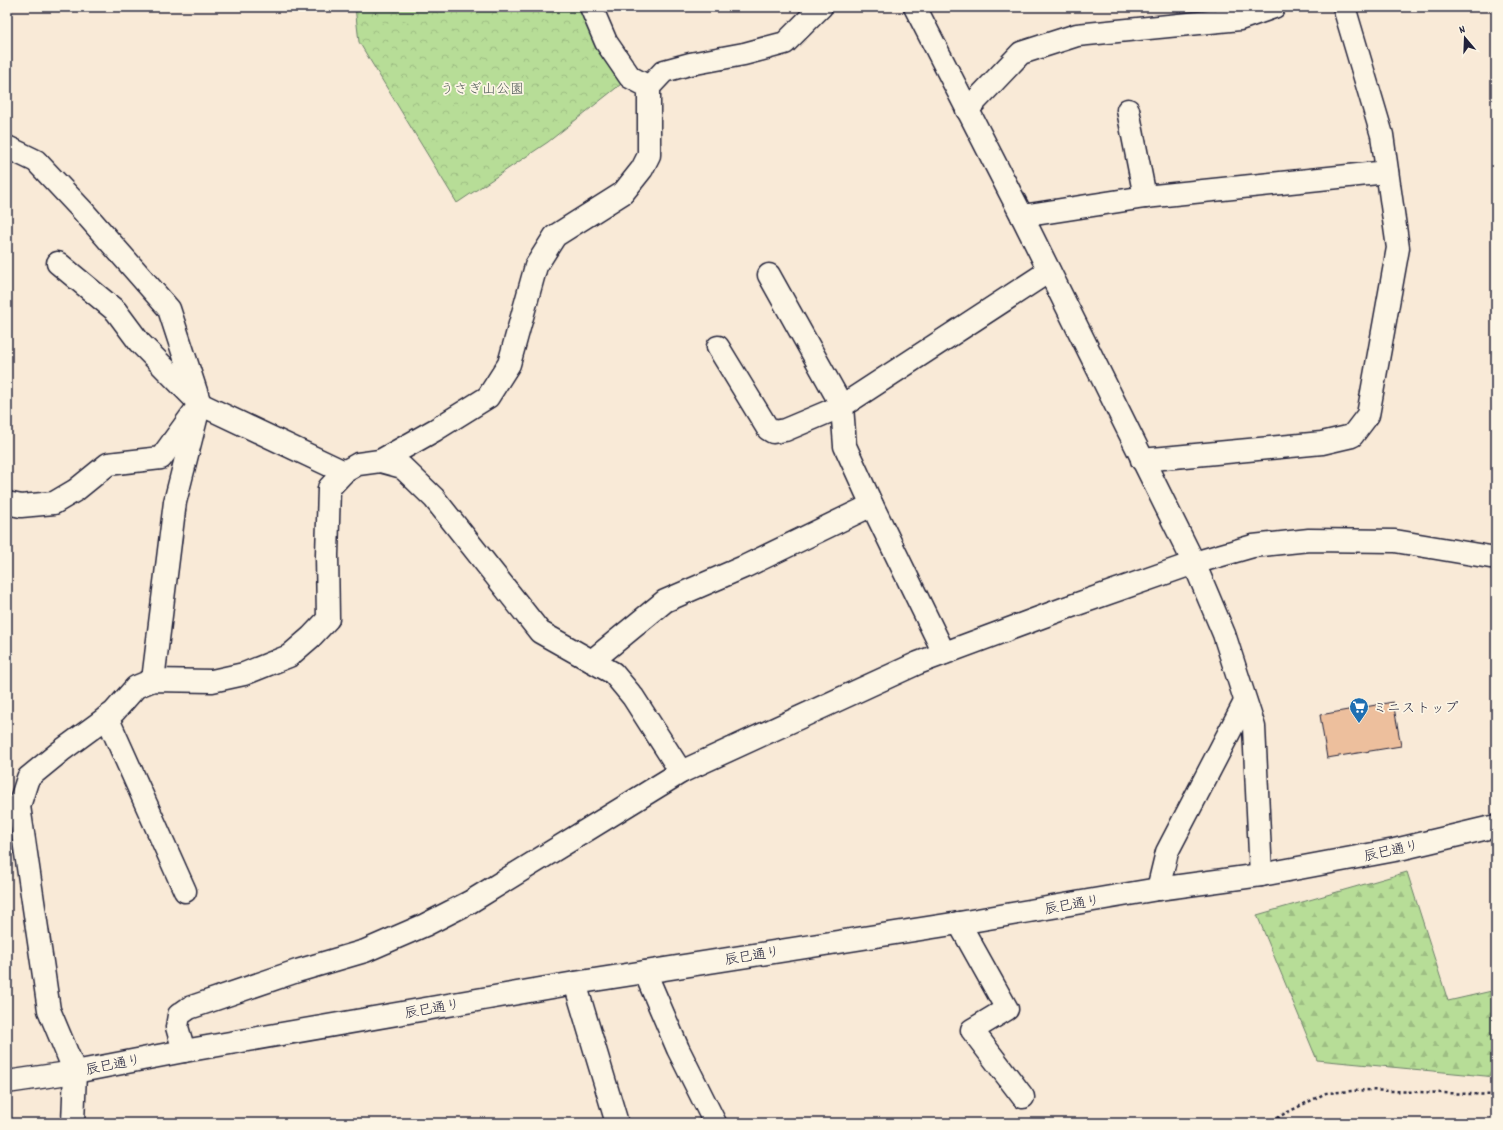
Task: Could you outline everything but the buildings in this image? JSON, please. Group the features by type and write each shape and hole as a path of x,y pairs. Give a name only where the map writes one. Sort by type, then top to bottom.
{"street":[{"path":"591,7 606,42 630,77 649,87"},
{"path":"73,1123 75,1072 49,1010 13,806 28,778 61,751 114,712 136,687 153,680 212,681 244,674 289,656 311,637 328,619 327,555 329,488 344,472 358,464 380,461 435,430 488,397 510,364 536,266 555,236 622,193 642,169 649,155 649,87 664,71 690,64 744,54 785,43 821,7"},
{"path":"915,7 1022,216 1194,563 1224,634 1254,727 1261,875"},
{"path":"967,110 1021,53 1077,35 1240,19 1274,7"},
{"path":"1142,460 1322,443 1352,436 1368,415 1398,248 1382,135 1344,7"},
{"path":"1128,110 1145,197"},
{"path":"7,147 36,161 83,210 169,309 200,404 174,502 153,680"},
{"path":"1022,216 1145,197 1387,172"},
{"path":"58,262 116,311 139,342 200,404 344,472"},
{"path":"718,346 768,429 774,432 785,430 842,406 1049,271"},
{"path":"769,275 842,406 845,446 944,653"},
{"path":"7,503 21,506 54,503 76,490 108,464 160,458 200,404"},
{"path":"380,461 402,467 434,498 540,632 613,673 633,697 681,772"},
{"path":"592,661 665,601 746,566 872,505"},
{"path":"184,1051 177,1027 179,1015 189,1008 297,971 365,951 425,925 470,902 681,772 918,663 944,653 1194,563 1253,546 1309,540 1395,541 1496,558"},
{"path":"1158,889 1167,852 1245,702"},
{"path":"107,717 185,891"},
{"name":"辰巳通り","path":"7,1082 75,1072 184,1051 575,983 959,923 1158,889 1261,875 1395,850 1496,826"},
{"path":"959,923 1007,1009 972,1030 1022,1097"},
{"path":"645,972 678,1049 715,1123"},
{"path":"575,983 618,1123"}],"path":[{"path":"1273,1123 1280,1116 1326,1093 1366,1090 1496,1095"}],"green space":[{"name":"うさぎ山公園","path":"355,7 595,7 630,77 548,142 457,203 359,42"},
{"path":"1407,872 1448,1001 1496,990 1496,1077 1317,1060 1257,915"}],"place":[{"name":"ミニストップ","path":"1359,724"}]}
